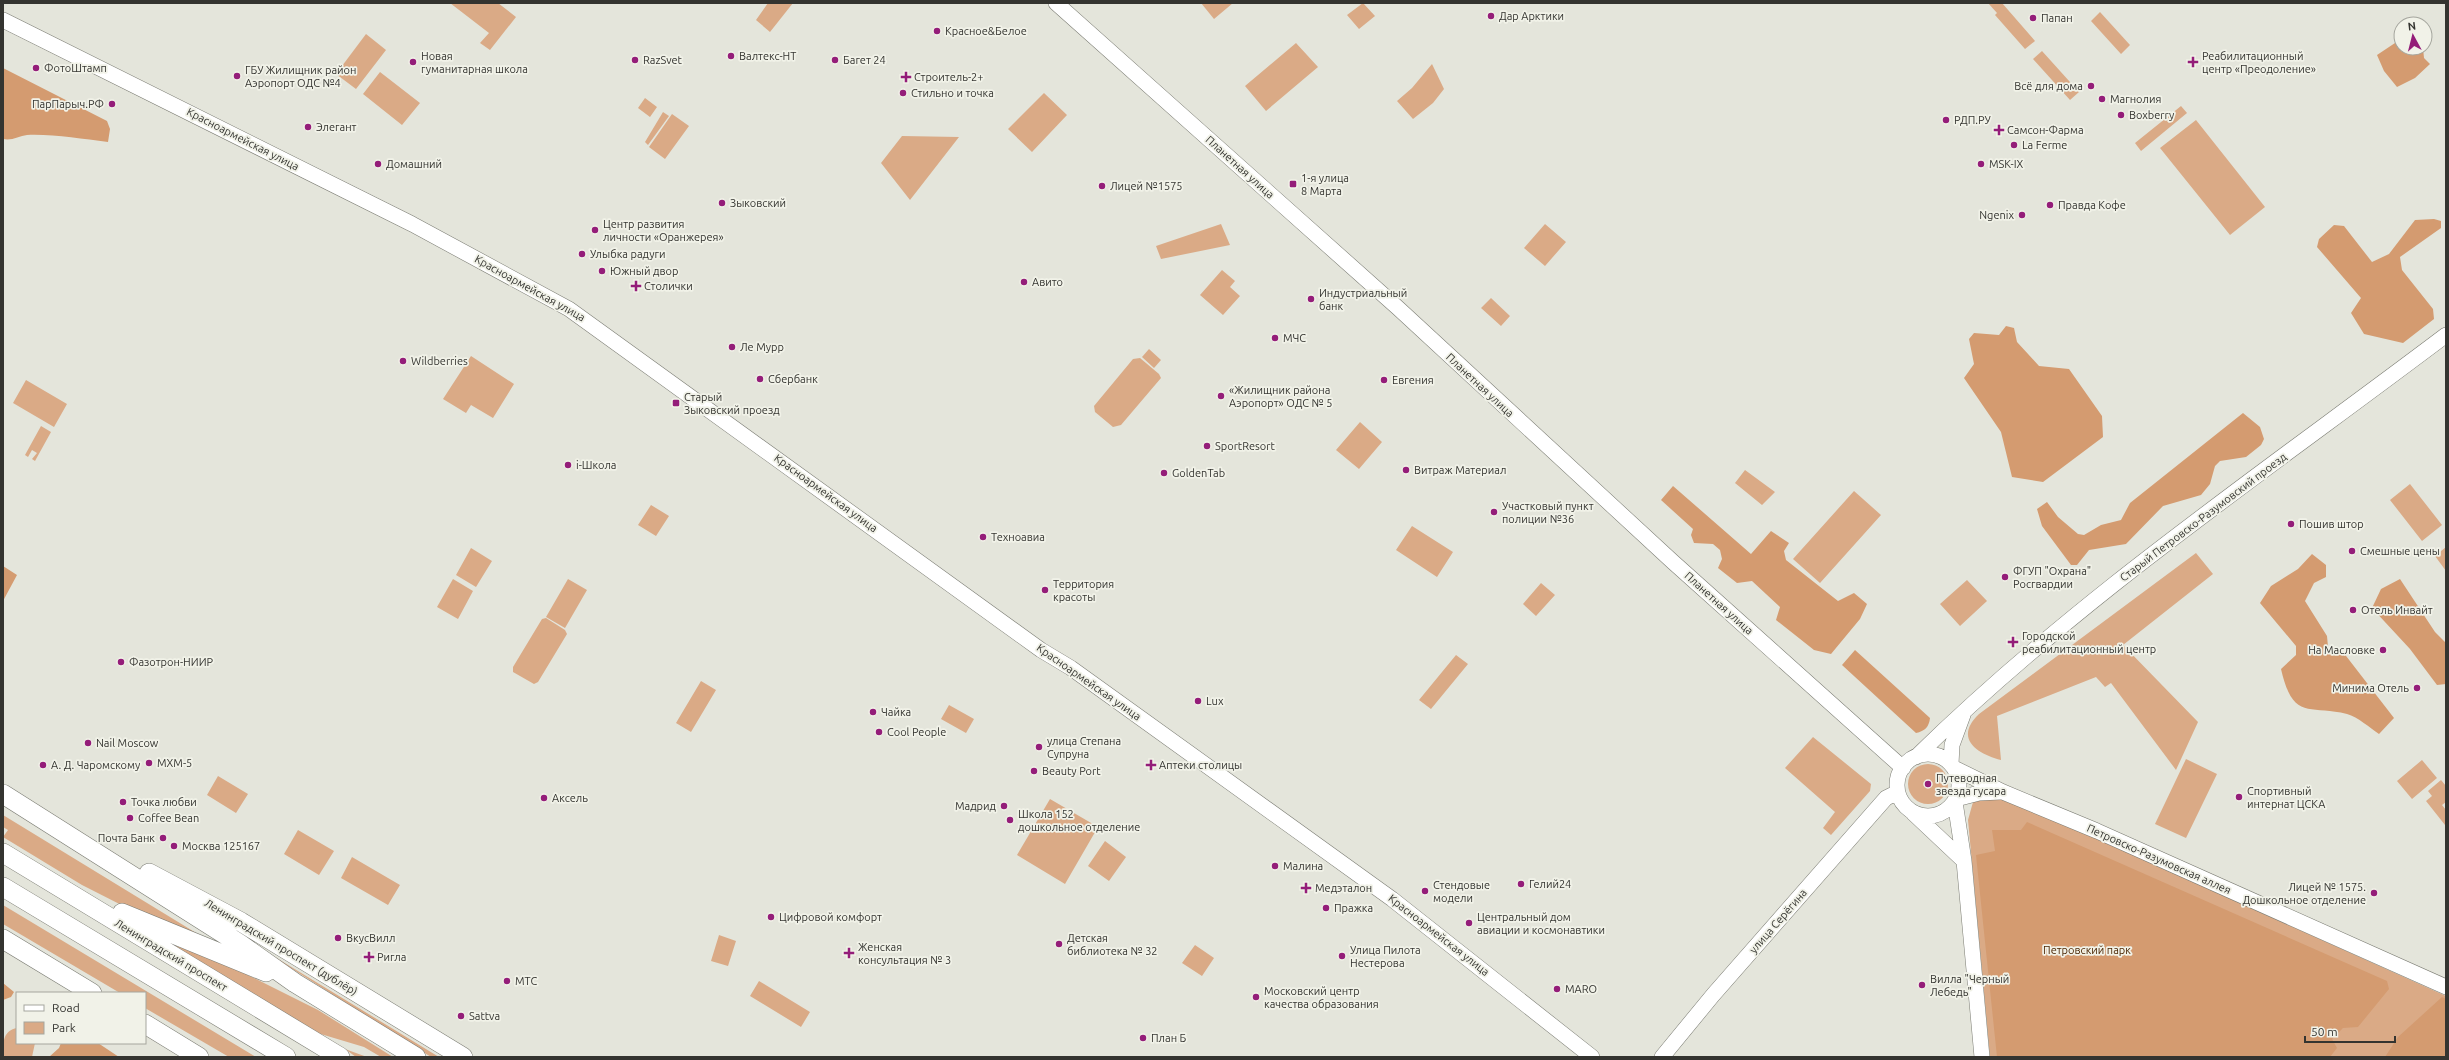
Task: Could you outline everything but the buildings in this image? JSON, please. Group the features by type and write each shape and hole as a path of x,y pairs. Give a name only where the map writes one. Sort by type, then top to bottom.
{"main road":[{"name":"Ленинградский проспект (дублёр)","path":"3,794 240,944 295,983 416,1057"},
{"name":"Ленинградский проспект (дублёр)","path":"51,824 241,922 463,1057"},
{"name":"Ленинградский проспект","path":"3,853 340,1057"},
{"path":"28,868 151,926 295,983"},
{"path":"3,887 286,1057"},
{"path":"3,939 90,992"},
{"path":"146,1025 199,1057"}],"street":[{"name":"Планетная улица","path":"1056,3 1398,308 1673,562 1903,768"},
{"name":"Красноармейская улица","path":"3,20 442,240 585,319 1041,650 1071,668 1392,899 1592,1057"},
{"name":"Старый Петровско-Разумовский проезд","path":"1916,757 1967,706 2006,671 2106,591 2269,466 2446,335"},
{"name":"Старый Петровско-Разумовский проезд","path":"1952,766 1957,727 1967,706"},
{"path":"1964,860 1911,811 1899,796 1899,777 1903,768 1916,757 1926,755 1938,756 1952,766 1958,779 1955,800 1964,860 1982,1057"},
{"name":"Петровско-Разумовская аллея","path":"1952,766 2003,792 2097,831 2446,987"},
{"name":"Петровско-Разумовская аллея","path":"1955,800 1979,793 2003,792"},
{"name":"улица Серёгина","path":"1662,1057 1718,990 1886,798 1892,795 1899,796"},
{"path":"1911,811 1922,816 1935,816 1946,811 1955,800"}],"green space":[{"path":"450,3 498,3 516,17 490,50 480,43 489,33"},
{"path":"768,3 793,3 770,32 756,20"},
{"path":"1201,3 1233,3 1214,19"},
{"path":"1363,3 1375,16 1359,29 1347,15"},
{"path":"1988,3 2002,3 2035,41 2025,49 1995,15 1997,13"},
{"path":"2100,12 2130,45 2121,54 2091,21"},
{"path":"366,34 386,50 356,89 336,74"},
{"path":"1296,43 1318,67 1266,111 1245,86"},
{"path":"2393,44 2393,56 2424,56 2430,64 2415,78 2397,87 2384,71 2377,55"},
{"path":"2042,51 2079,92 2070,100 2033,59"},
{"path":"1432,64 1444,89 1433,103 1413,119 1397,101 1412,88"},
{"path":"3,68 107,121 110,129 108,142 37,135 3,139"},
{"path":"380,72 420,103 402,125 363,94"},
{"path":"1044,93 1067,115 1032,152 1008,129"},
{"path":"645,98 657,107 650,117 638,108"},
{"path":"2181,106 2187,113 2141,151 2135,143"},
{"path":"663,112 669,116 648,145 645,142"},
{"path":"672,114 689,126 665,159 649,147"},
{"path":"2196,120 2265,207 2230,235 2160,148"},
{"path":"902,136 959,137 910,200 881,163"},
{"path":"2434,219 2441,221 2441,228 2400,257 2402,270 2433,309 2434,319 2403,343 2364,334 2351,313 2361,298 2317,247 2319,239 2334,225 2344,226 2372,262 2389,254 2415,220"},
{"path":"1221,224 1230,245 1161,259 1156,246"},
{"path":"1545,224 1566,242 1545,266 1524,248"},
{"path":"1222,270 1235,281 1230,287 1240,296 1223,315 1200,295"},
{"path":"1491,298 1510,316 1501,326 1481,308"},
{"path":"2006,326 2014,328 2017,342 2039,366 2069,369 2102,416 2103,437 2043,482 2012,477 2001,432 1964,378 1974,364 1969,339 1974,333 1999,335"},
{"path":"1149,349 1161,360 1154,368 1142,357"},
{"path":"471,356 514,384 493,418 471,405 466,413 443,399"},
{"path":"1140,358 1159,374 1161,378 1121,425 1113,427 1095,412 1094,406 1133,359"},
{"path":"26,380 67,404 54,427 13,403"},
{"path":"2243,413 2260,427 2264,439 2261,445 2246,457 2220,461 2215,466 2210,484 2201,495 2163,506 2126,544 2089,550 2077,565 2071,565 2042,526 2037,509 2047,502 2058,517 2078,534 2084,535 2101,525 2121,520 2130,503"},
{"path":"1360,422 1382,442 1359,469 1336,450"},
{"path":"41,426 51,432 35,461 32,459 37,453 32,450 28,457 25,455"},
{"path":"1745,470 1775,492 1762,505 1735,483"},
{"path":"2410,484 2442,525 2422,541 2390,500"},
{"path":"1673,486 1751,554 1771,531 1789,543 1784,551 1786,560 1838,601 1854,593 1867,604 1860,619 1831,654 1814,650 1776,620 1780,607 1752,581 1737,583 1718,568 1722,559 1720,550 1713,544 1694,543 1691,535 1693,529 1661,500"},
{"path":"1854,491 1881,515 1820,583 1793,559"},
{"path":"651,505 669,516 656,536 638,525"},
{"path":"1412,526 1453,552 1437,577 1396,550"},
{"path":"2446,547 2446,571 2435,556"},
{"path":"471,548 492,561 476,587 456,575"},
{"path":"2196,553 2213,574 2123,645 2198,722 2176,770 2111,683 2105,687 2096,677 1997,716 2001,760 1984,754 1972,744 1968,738 1968,731 1979,714"},
{"path":"2312,554 2326,565 2326,577 2314,583 2305,601 2327,636 2328,647 2343,652 2394,718 2379,734 2351,715 2304,708 2297,704 2291,697 2286,685 2281,669 2296,655 2296,646 2260,603 2271,586 2298,569"},
{"path":"3,566 17,575 3,601"},
{"path":"453,579 473,591 458,619 437,607"},
{"path":"568,579 587,590 565,628 546,617"},
{"path":"2400,579 2435,632 2446,643 2446,684 2437,685 2410,649 2372,608 2381,589"},
{"path":"1967,580 1987,601 1960,626 1940,604"},
{"path":"1541,583 1555,595 1536,616 1523,604"},
{"path":"546,618 565,630 567,634 538,682 534,684 513,672 513,667 542,619"},
{"path":"1855,650 1930,718 1929,724 1926,728 1916,733 1842,665"},
{"path":"1456,655 1468,664 1431,709 1419,700"},
{"path":"701,681 716,690 691,732 676,723"},
{"path":"949,705 974,719 966,733 941,719"},
{"path":"1813,737 1871,784 1870,791 1831,835 1823,828 1835,812 1785,768"},
{"path":"2186,759 2217,774 2186,838 2155,824"},
{"path":"2422,760 2437,778 2412,799 2397,781"},
{"path":"1932,764 1939,767 1945,773 1948,784 1947,792 1939,801 1932,804 1924,804 1917,801 1909,792 1908,780 1911,773 1920,765"},
{"path":"218,776 248,794 236,813 207,795"},
{"path":"2441,780 2446,786 2446,802 2442,805 2446,810 2445,825 2426,801 2432,796 2428,791"},
{"name":"Петровский парк","path":"1994,796 2014,801 2446,996 2446,1057 1990,1057 1968,820 1973,802 1982,798"},
{"path":"1050,799 1098,827 1065,884 1017,855"},
{"path":"3,815 224,950 143,916 82,885 3,837 8,830 3,827"},
{"name":"Петровский парк","path":"2027,822 2387,981 2389,989 2358,1027 2343,1028 2332,1039 2337,1048 2330,1057 1997,1057 1976,855 1995,851 1992,830 2021,830"},
{"path":"298,830 334,851 319,875 284,854"},
{"path":"1105,841 1126,857 1109,881 1088,866"},
{"path":"352,857 400,885 388,905 341,878"},
{"path":"3,905 256,1057 229,1057 146,1009 146,992 118,992 3,924"},
{"path":"239,935 439,1057 431,1057"},
{"path":"719,935 736,941 728,966 711,961"},
{"path":"171,940 246,974 318,1010 393,1057 381,1057 364,1047 314,1032 168,945"},
{"path":"1195,945 1214,958 1202,976 1182,963"},
{"path":"759,981 810,1012 801,1027 750,996"},
{"path":"3,983 14,992 11,997 3,1000"},
{"path":"2442,997 2446,999 2446,1057 2385,1057 2398,1037"},
{"path":"16,1028 16,1044 35,1044 32,1057 3,1057 4,1039 8,1032"},
{"path":"61,1044 100,1044 119,1057 49,1057 59,1048"},
{"path":"345,1049 367,1057 356,1057"}],"place":[{"name":"Дар Арктики","path":"1491,16"},
{"name":"Папан","path":"2033,18"},
{"name":"Красное&Белое","path":"937,31"},
{"name":"Валтекс-НТ","path":"731,56"},
{"name":"RazSvet","path":"635,60"},
{"name":"Багет 24","path":"835,60"},
{"name":"Новая гуманитарная школа","path":"413,62"},
{"name":"Реабилитационный центр «Преодоление»","path":"2193,62"},
{"name":"ФотоШтамп","path":"36,68"},
{"name":"ГБУ Жилищник район Аэропорт ОДС №4","path":"237,76"},
{"name":"Строитель-2+","path":"906,77"},
{"name":"Всё для дома","path":"2091,86"},
{"name":"Стильно и точка","path":"903,93"},
{"name":"Магнолия","path":"2102,99"},
{"name":"ПарПарыч.РФ","path":"112,104"},
{"name":"Boxberry","path":"2121,115"},
{"name":"РДП.РУ","path":"1946,120"},
{"name":"Элегант","path":"308,127"},
{"name":"Самсон-Фарма","path":"1999,130"},
{"name":"La Ferme","path":"2014,145"},
{"name":"Домашний","path":"378,164"},
{"name":"MSK-IX","path":"1981,164"},
{"name":"1-я улица 8 Марта","path":"1293,184"},
{"name":"Лицей №1575","path":"1102,186"},
{"name":"Зыковский","path":"722,203"},
{"name":"Правда Кофе","path":"2050,205"},
{"name":"Ngenix","path":"2022,215"},
{"name":"Центр развития личности «Оранжерея»","path":"595,230"},
{"name":"Улыбка радуги","path":"582,254"},
{"name":"Южный двор","path":"602,271"},
{"name":"Авито","path":"1024,282"},
{"name":"Столички","path":"636,286"},
{"name":"Индустриальный банк","path":"1311,299"},
{"name":"МЧС","path":"1275,338"},
{"name":"Ле Мурр","path":"732,347"},
{"name":"Wildberries","path":"403,361"},
{"name":"Сбербанк","path":"760,379"},
{"name":"Евгения","path":"1384,380"},
{"name":"«Жилищник района Аэропорт» ОДС № 5","path":"1221,396"},
{"name":"Старый Зыковский проезд","path":"676,403"},
{"name":"SportResort","path":"1207,446"},
{"name":"i-Школа","path":"568,465"},
{"name":"Витраж Материал","path":"1406,470"},
{"name":"GoldenTab","path":"1164,473"},
{"name":"Участковый пункт полиции №36","path":"1494,512"},
{"name":"Пошив штор","path":"2291,524"},
{"name":"Техноавиа","path":"983,537"},
{"name":"Смешные цены","path":"2352,551"},
{"name":"ФГУП \"Охрана\" Росгвардии","path":"2005,577"},
{"name":"Территория красоты","path":"1045,590"},
{"name":"Отель Инвайт","path":"2353,610"},
{"name":"Городской реабилитационный центр","path":"2013,642"},
{"name":"На Масловке","path":"2383,650"},
{"name":"Фазотрон-НИИР","path":"121,662"},
{"name":"Минима Отель","path":"2417,688"},
{"name":"Lux","path":"1198,701"},
{"name":"Чайка","path":"873,712"},
{"name":"Cool People","path":"879,732"},
{"name":"Nail Moscow","path":"88,743"},
{"name":"улица Степана Супруна","path":"1039,747"},
{"name":"МХМ-5","path":"149,763"},
{"name":"А. Д. Чаромскому","path":"43,765"},
{"name":"Аптеки столицы","path":"1151,765"},
{"name":"Beauty Port","path":"1034,771"},
{"name":"Путеводная звезда гусара","path":"1928,784"},
{"name":"Спортивный интернат ЦСКА","path":"2239,797"},
{"name":"Аксель","path":"544,798"},
{"name":"Точка любви","path":"123,802"},
{"name":"Мадрид","path":"1004,806"},
{"name":"Coffee Bean","path":"130,818"},
{"name":"Школа 152 дошкольное отделение","path":"1010,820"},
{"name":"Почта Банк","path":"163,838"},
{"name":"Москва 125167","path":"174,846"},
{"name":"Малина","path":"1275,866"},
{"name":"Гелий24","path":"1521,884"},
{"name":"Медэталон","path":"1306,888"},
{"name":"Стендовые модели","path":"1425,891"},
{"name":"Лицей № 1575. Дошкольное отделение","path":"2374,893"},
{"name":"Пражка","path":"1326,908"},
{"name":"Цифровой комфорт","path":"771,917"},
{"name":"Центральный дом авиации и космонавтики","path":"1469,923"},
{"name":"ВкусВилл","path":"338,938"},
{"name":"Детская библиотека № 32","path":"1059,944"},
{"name":"Женская консультация № 3","path":"849,953"},
{"name":"Улица Пилота Нестерова","path":"1342,956"},
{"name":"Ригла","path":"369,957"},
{"name":"МТС","path":"507,981"},
{"name":"Вилла \"Черный Лебедь\"","path":"1922,985"},
{"name":"MARO","path":"1557,989"},
{"name":"Московский центр качества образования","path":"1256,997"},
{"name":"Sattva","path":"461,1016"},
{"name":"План Б","path":"1143,1038"}]}
